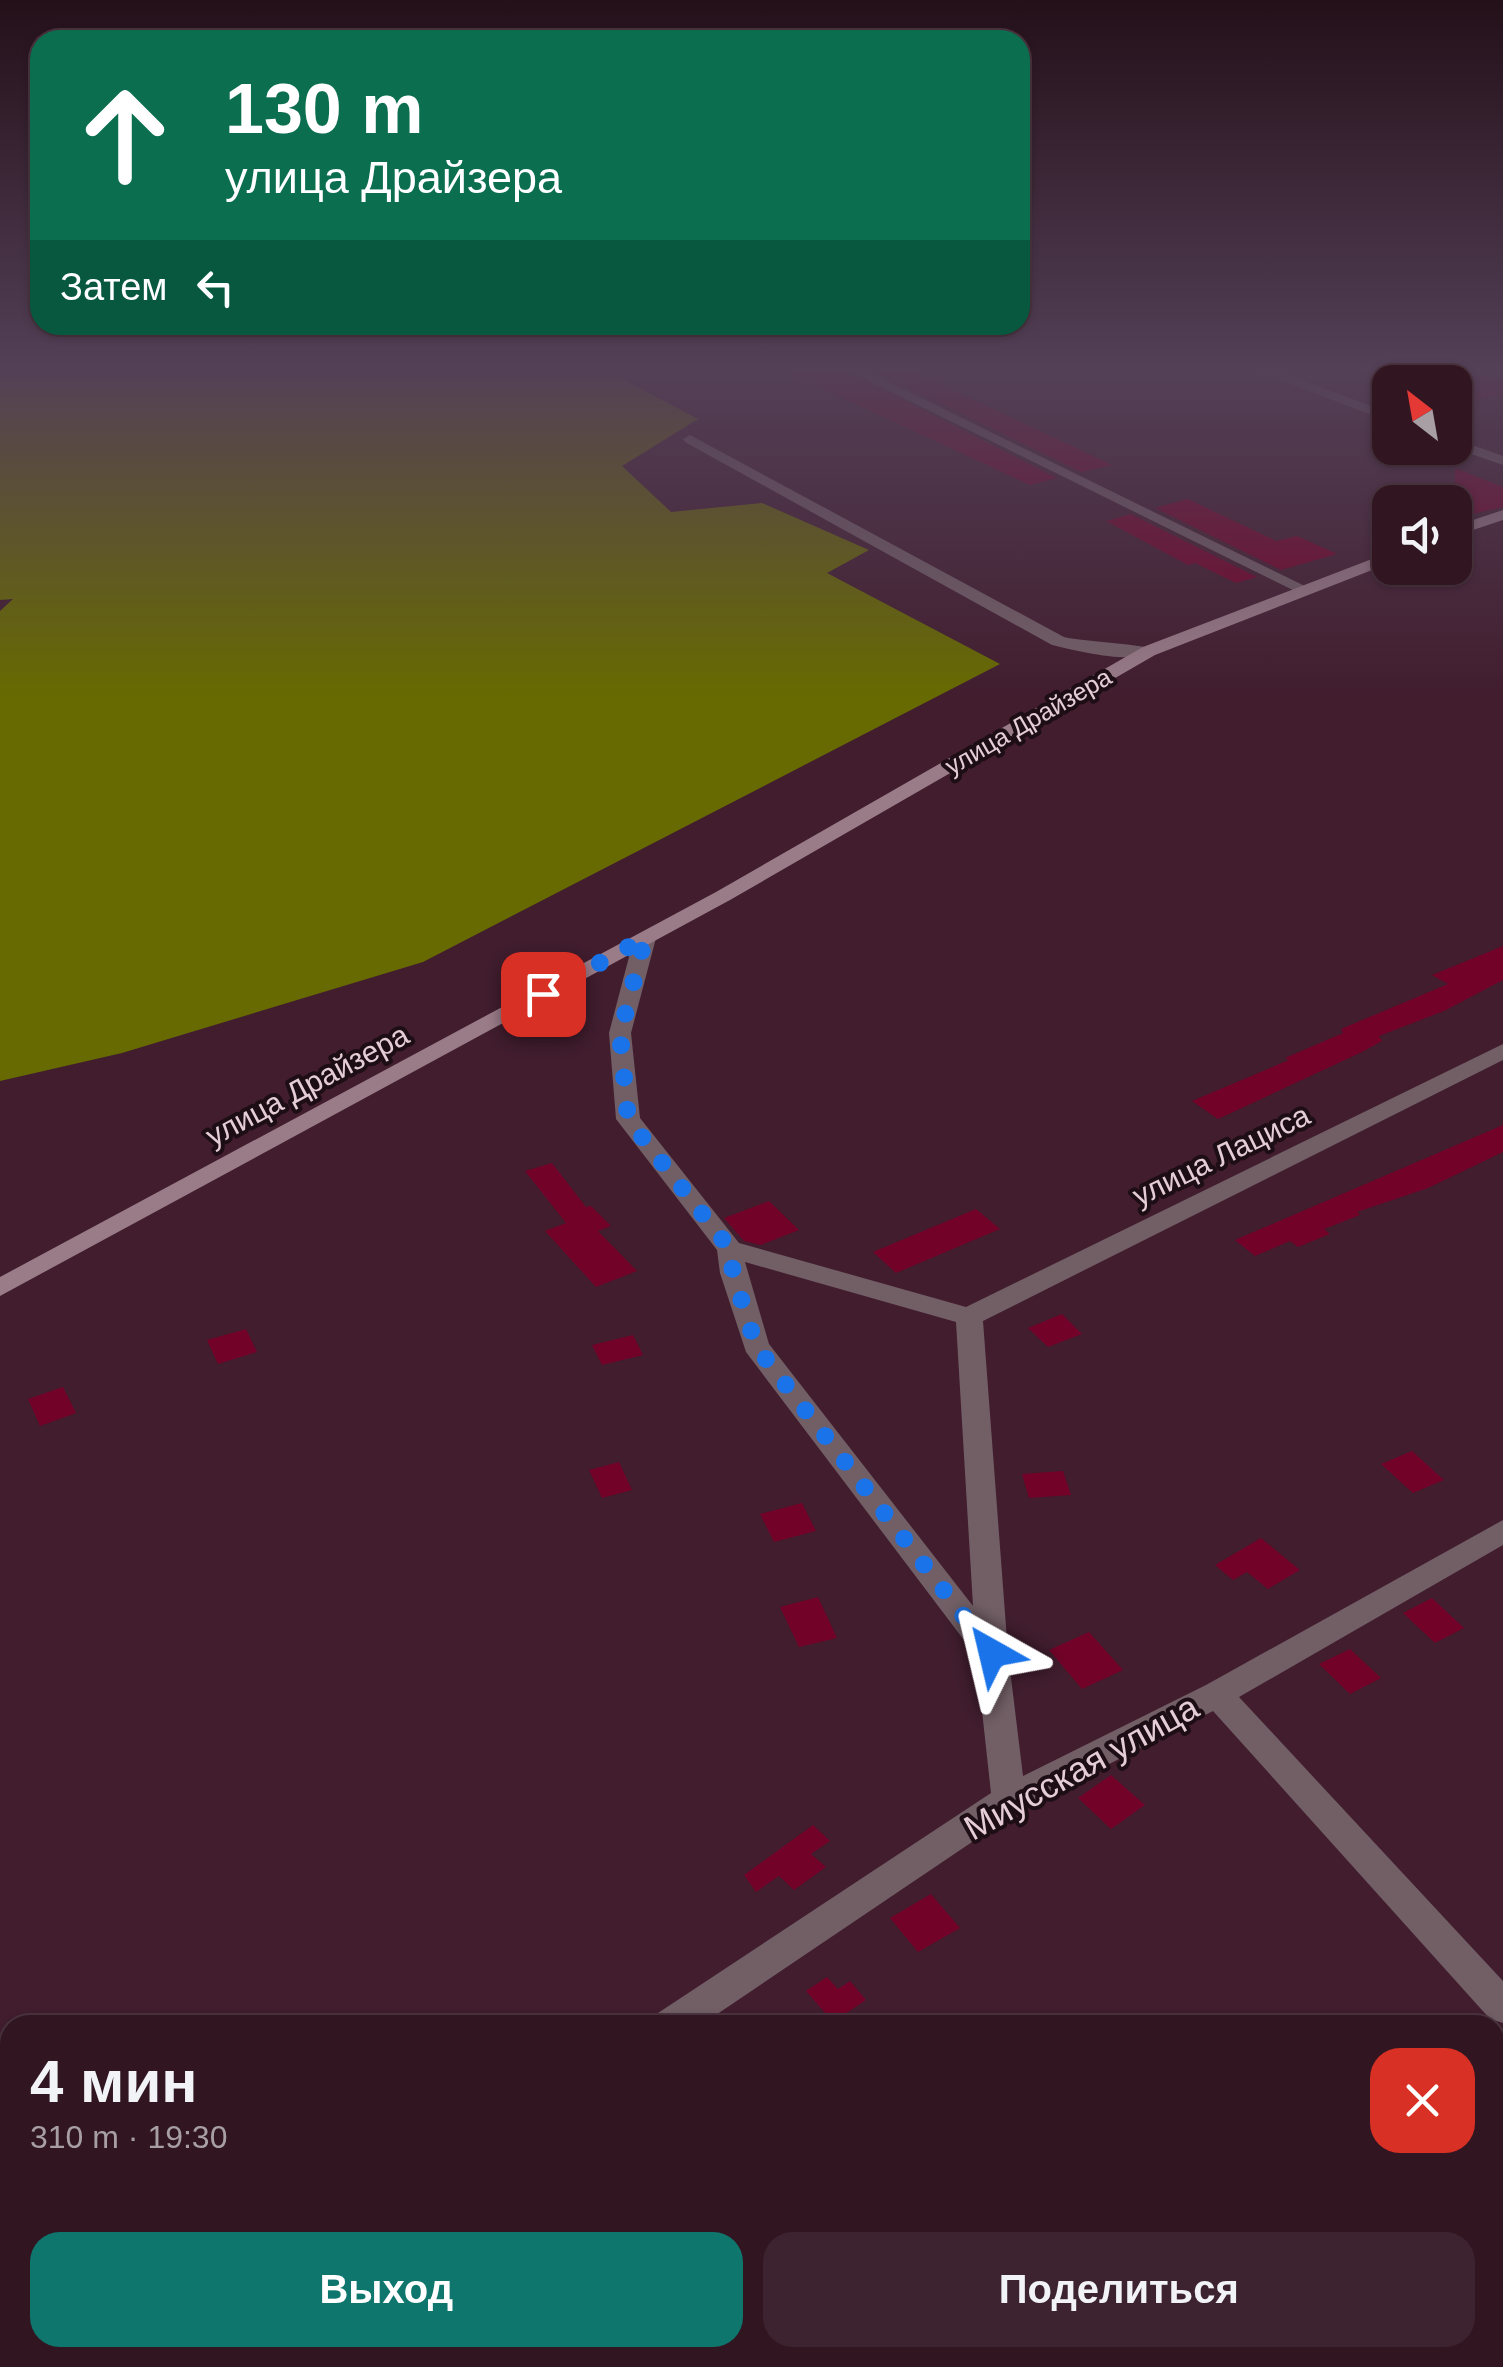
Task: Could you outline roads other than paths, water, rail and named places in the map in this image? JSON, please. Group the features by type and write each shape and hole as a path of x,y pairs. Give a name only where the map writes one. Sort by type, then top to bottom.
{"street":[{"path":"759,477 1058,641 1096,650 1149,650"},
{"path":"1073,477 1307,592"},
{"path":"1472,525 1503,515"},
{"name":"улица Драйзера","path":"0,1288 645,938 1149,650 1372,565"},
{"path":"645,938 620,1034 628,1119 730,1249 733,1273 756,1346 992,1653"},
{"name":"улица Лациса","path":"969,1317 1503,1051"},
{"path":"730,1249 969,1317 992,1653 1009,1799"},
{"name":"Миусская улица","path":"686,2015 1009,1799 1216,1694 1503,1531"},
{"path":"1216,1694 1503,2007"}]}
